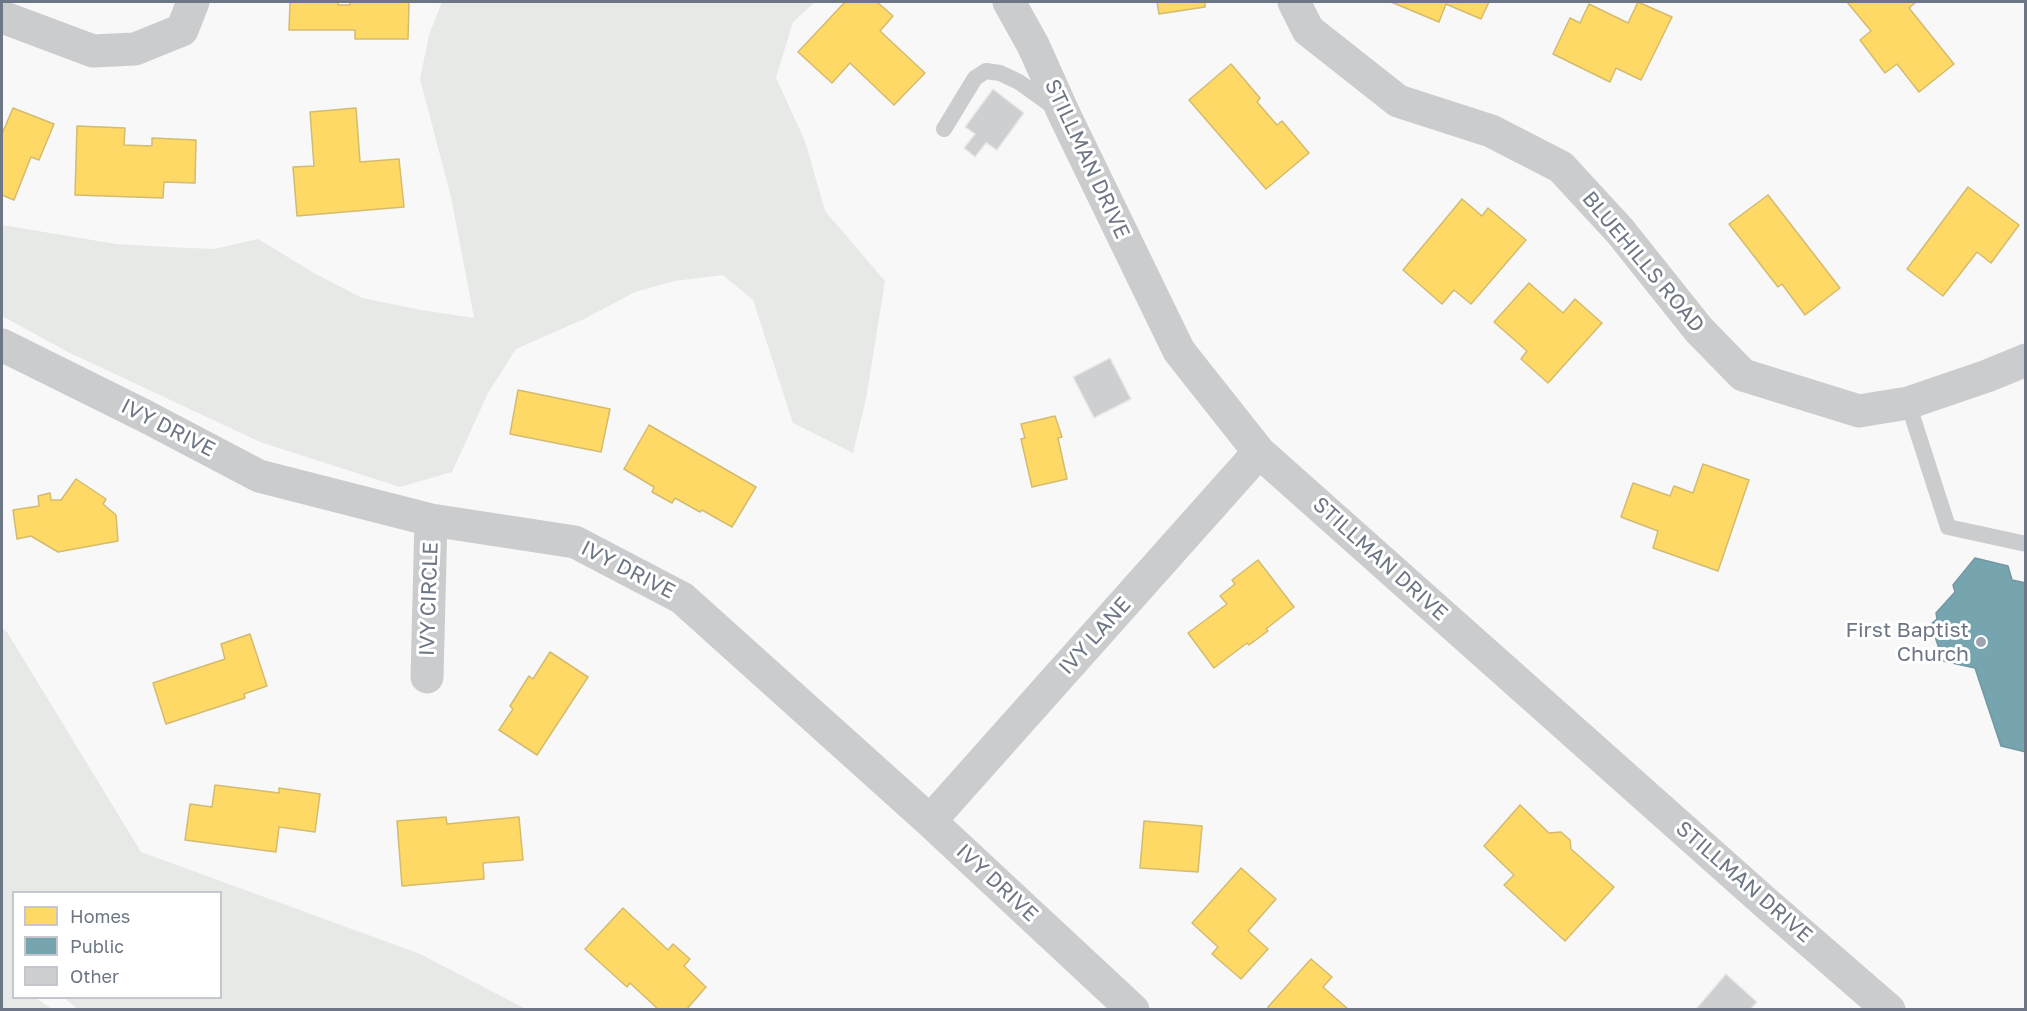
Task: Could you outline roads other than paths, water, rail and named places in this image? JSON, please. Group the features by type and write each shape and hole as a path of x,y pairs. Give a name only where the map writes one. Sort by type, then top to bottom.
{"street":[{"path":"2,17 93,51 135,49 182,30 193,2"},
{"name":"STILLMAN DRIVE","path":"1009,2 1033,45 1179,351 1259,452 1889,1010"},
{"name":"BLUEHILLS ROAD","path":"1294,2 1308,30 1398,101 1491,131 1561,167 1620,231 1699,330 1743,375 1859,411 1908,404 2025,360"},
{"name":"IVY DRIVE","path":"2,345 259,476 431,520 575,542 682,598 930,821 1133,1010"},
{"name":"IVY LANE","path":"930,821 1259,452"},
{"name":"IVY CIRCLE","path":"427,677 431,520"}],"lane":[{"path":"944,129 975,78 986,71 1000,73 1019,82 1064,114"},
{"path":"1908,404 1948,527 2025,544"}],"place":[{"name":"First Baptist Church","path":"1981,642"}]}
